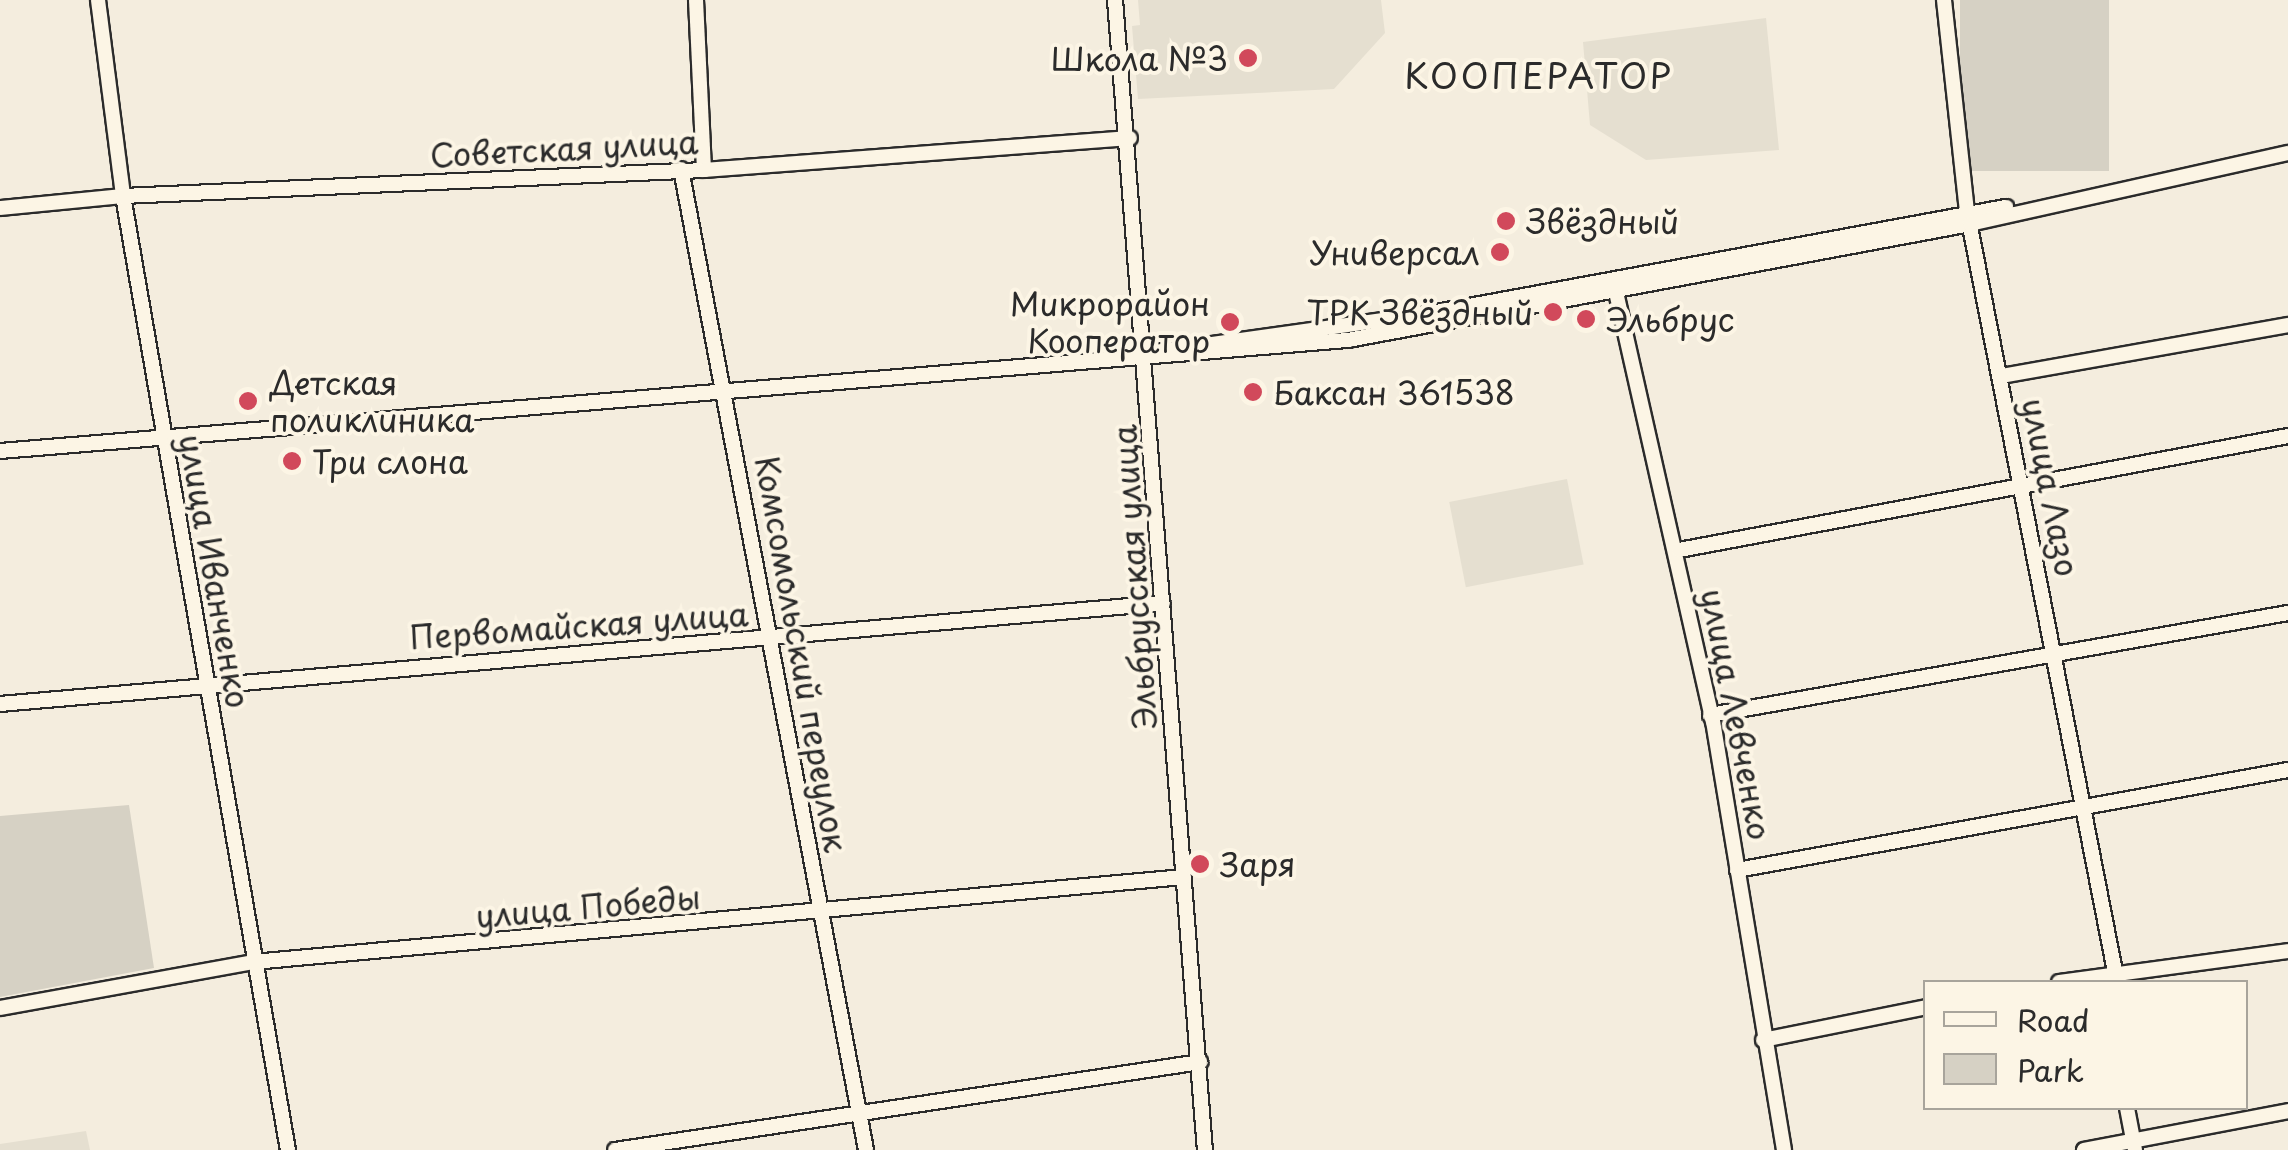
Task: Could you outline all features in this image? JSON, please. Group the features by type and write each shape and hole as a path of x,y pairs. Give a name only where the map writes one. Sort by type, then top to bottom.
{"street":[{"name":"улица Иванченко","path":"98,0 123,196 288,1150"},
{"path":"696,0 704,170"},
{"name":"Эльбрусская улица","path":"1115,0 1130,138 1205,1150"},
{"name":"улица Лазо","path":"1944,0 1968,217 2086,806 2116,977"},
{"name":"Советская улица","path":"0,208 123,196 704,170 1130,138"},
{"path":"1144,354 1431,313 2044,203 2288,153"},
{"name":"Комсомольский переулок","path":"681,169 866,1150"},
{"path":"0,451 1348,340 1616,292 1968,217"},
{"name":"улица Левченко","path":"1616,292 1679,550 1784,1150"},
{"path":"2002,376 2288,326"},
{"path":"1679,550 2288,436"},
{"name":"Первомайская улица","path":"0,704 206,681 771,638 1162,603"},
{"path":"1710,715 2288,613"},
{"path":"1737,870 2288,770"},
{"name":"улица Победы","path":"0,1008 253,962 821,914 1184,877"},
{"path":"2082,980 2288,950"},
{"path":"1764,1040 1923,1009"},
{"path":"615,1150 1200,1062"},
{"path":"2127,1110 2134,1145"},
{"path":"2084,1150 2134,1145 2288,1111"}],"shaded area":[{"name":"Школа №3","path":"1138,0 1381,0 1385,33 1334,89 1138,99 1132,26 1140,25"},
{"path":"1766,18 1779,150 1646,160 1590,125 1583,42"},
{"path":"1567,479 1584,564 1466,587 1449,502"},
{"path":"86,1131 90,1150 0,1150 0,1144"}],"green space":[{"path":"1960,0 2109,0 2109,171 1960,171"},
{"path":"129,805 154,968 0,997 0,816"}],"place":[{"name":"Школа №3","path":"1248,58"},
{"name":"Звёздный","path":"1506,221"},
{"name":"Универсал","path":"1500,252"},
{"name":"ТРК Звёздный","path":"1553,312"},
{"name":"Эльбрус","path":"1586,319"},
{"name":"Микрорайон Кооператор","path":"1230,322"},
{"name":"Баксан 361538","path":"1253,392"},
{"name":"Детская поликлиника","path":"248,401"},
{"name":"Три слона","path":"292,461"},
{"name":"Заря","path":"1200,864"}],"district":[{"name":"КООПЕРАТОР","path":"1539,75"}]}
